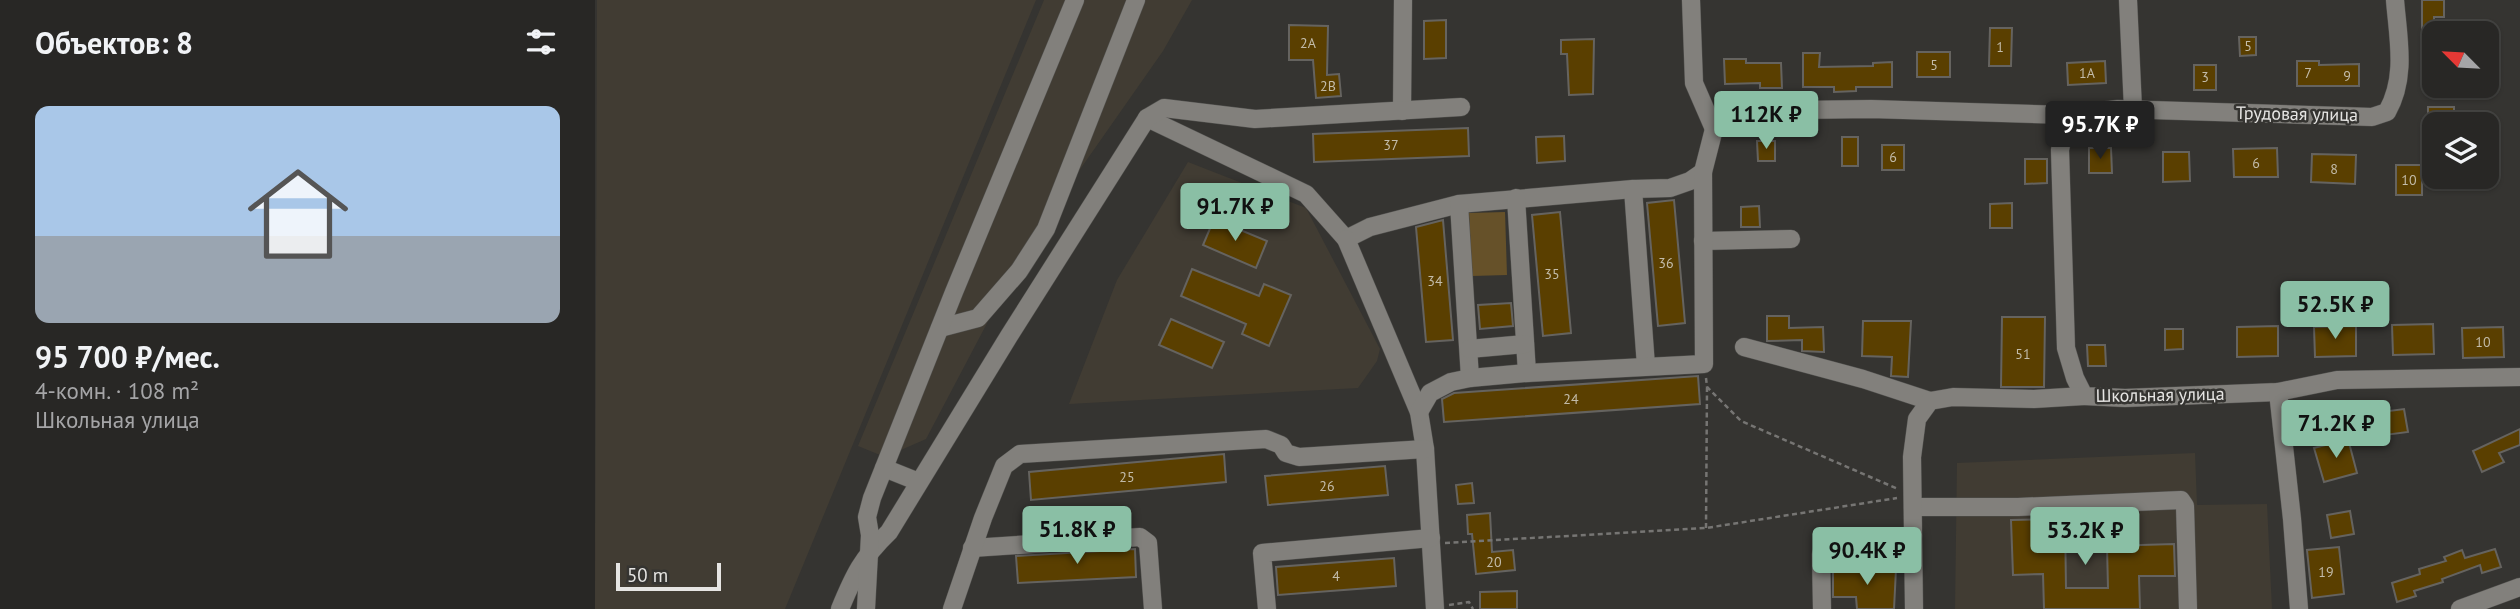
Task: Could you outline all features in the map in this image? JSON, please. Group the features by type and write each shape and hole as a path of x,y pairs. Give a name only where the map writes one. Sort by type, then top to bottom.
{"street":[{"path":"866,609 870,535 867,517 940,328 1075,0"},
{"path":"940,328 978,318 1019,271 1046,229 1136,0"},
{"path":"1402,111 1403,0"},
{"path":"1691,0 1694,83 1714,129"},
{"path":"1419,412 1430,393 1451,382 1470,378 1704,364 1703,172 1714,129 1724,116 1746,109 1871,109 2067,115 2133,109 2128,0"},
{"name":"Трудовая улица","path":"2133,109 2372,117 2387,112 2396,96 2400,72 2395,0"},
{"path":"840,609 868,552 889,532 1147,118 1164,108 1255,119 1461,107"},
{"name":"Школьная улица","path":"2067,115 2060,150 2066,348 2075,378 2084,396 2125,398 2278,392 2337,380 2520,377"},
{"path":"1147,118 1306,194 1346,239 1419,412 1425,449 1435,608"},
{"path":"1346,239 1370,227 1459,204 1633,188 1670,188 1690,181 1703,172"},
{"path":"1633,188 1646,366"},
{"path":"1516,198 1527,373"},
{"path":"1459,204 1470,378"},
{"path":"1703,240 1791,239"},
{"path":"1469,349 1525,344"},
{"path":"1744,347 1863,379 1930,401 1953,397 2034,399 2084,396"},
{"path":"2278,392 2292,519 2298,609"},
{"path":"1914,609 1912,457 1917,419 1930,401"},
{"path":"943,609 952,609 1004,466 1020,454 1266,439 1281,445 1286,453 1299,457 1425,449"},
{"path":"884,468 919,482"},
{"path":"1913,501 2018,507 2181,500 2185,506 2188,609"},
{"path":"972,548 1140,537 1148,542 1153,609"},
{"path":"1822,609 1821,555 1824,543 1836,539 1913,537"},
{"path":"1267,609 1262,553 1431,541"},
{"path":"2460,609 2520,587"}],"path":[{"path":"1704,364 1707,387 1706,528"},
{"path":"1707,387 1741,421 1913,501"},
{"path":"1431,541 1706,528 1913,501"},
{"path":"1435,608 1469,602 1473,609"}],"shaded area":[{"path":"597,0 1036,0 785,609 595,609"},
{"path":"1044,0 1192,0 1163,51 1032,238 926,439 885,457 858,446"},
{"path":"1188,162 1306,208 1380,349 1377,361 1358,388 1069,404 1117,280"},
{"path":"1505,212 1507,275 1472,276 1469,213"},
{"path":"2195,453 2197,505 2267,504 2272,609 1955,609 1957,463"}],"building":[{"path":"2422,0 2444,0 2444,17 2434,17 2434,21 2422,21"},
{"path":"1446,20 1446,58 1424,59 1424,21"},
{"path":"1289,25 1328,26 1327,75 1339,74 1341,96 1316,98 1313,60 1289,60"},
{"path":"1990,28 2012,28 2011,66 1989,66"},
{"path":"2239,37 2256,37 2256,55 2240,56"},
{"path":"1594,39 1593,94 1569,95 1567,54 1561,54 1561,40"},
{"path":"1917,52 1950,52 1950,77 1917,77"},
{"path":"1803,53 1820,53 1819,67 1873,66 1873,63 1892,62 1892,87 1856,87 1856,91 1834,92 1834,87 1803,87"},
{"path":"1724,59 1746,59 1746,63 1781,63 1782,88 1760,88 1760,83 1725,84"},
{"path":"2105,61 2106,83 2068,85 2067,63"},
{"path":"2297,61 2319,61 2319,65 2359,64 2359,86 2297,86"},
{"path":"2194,65 2216,65 2216,90 2194,90"},
{"path":"2428,107 2454,107 2454,112 2428,112"},
{"path":"1468,128 1469,156 1314,162 1313,134"},
{"path":"1564,136 1565,161 1537,163 1536,137"},
{"path":"1842,137 1858,137 1858,166 1842,166"},
{"path":"1757,141 1775,141 1775,161 1758,161"},
{"path":"1882,145 1904,145 1904,170 1882,170"},
{"path":"2089,148 2111,148 2112,173 2089,173"},
{"path":"2277,148 2278,177 2234,177 2233,149"},
{"path":"2163,152 2189,152 2190,181 2163,182"},
{"path":"2312,154 2356,155 2355,184 2311,182"},
{"path":"2025,159 2047,159 2047,183 2025,184"},
{"path":"2396,165 2422,165 2422,195 2396,195"},
{"path":"1674,200 1685,323 1658,326 1647,203"},
{"path":"2012,203 2012,228 1990,228 1990,204"},
{"path":"1759,206 1760,227 1741,227 1741,207"},
{"path":"1560,212 1571,333 1543,336 1532,215"},
{"path":"1214,219 1267,241 1256,268 1203,245"},
{"path":"1443,220 1453,340 1426,342 1416,227"},
{"path":"1192,269 1259,296 1264,284 1291,295 1269,346 1242,334 1246,324 1181,296"},
{"path":"1511,303 1513,326 1480,329 1478,305"},
{"path":"1767,316 1789,316 1789,328 1823,327 1824,352 1802,351 1802,340 1767,341"},
{"path":"2002,317 2045,317 2044,387 2001,387"},
{"path":"1171,319 1224,342 1212,368 1159,345"},
{"path":"1863,321 1911,321 1908,377 1891,376 1892,357 1862,356"},
{"path":"2433,324 2434,354 2393,355 2392,325"},
{"path":"2278,326 2278,356 2237,357 2237,327"},
{"path":"2356,326 2356,356 2315,357 2314,327"},
{"path":"2503,327 2504,357 2463,358 2462,328"},
{"path":"2165,329 2183,329 2183,349 2165,350"},
{"path":"2087,345 2105,345 2106,366 2088,366"},
{"path":"1698,376 1700,404 1444,422 1442,399 1454,393"},
{"path":"2404,409 2408,432 2385,435 2381,412"},
{"path":"2520,429 2520,445 2499,453 2504,462 2482,472 2473,451"},
{"path":"2348,439 2357,473 2324,482 2314,448"},
{"path":"1224,454 1226,482 1031,500 1029,472"},
{"path":"1385,466 1388,495 1268,505 1265,476"},
{"path":"1472,483 1474,503 1458,504 1456,485"},
{"path":"2350,511 2354,534 2331,538 2327,515"},
{"path":"1490,513 1492,552 1513,550 1515,570 1476,574 1467,515"},
{"path":"2065,519 2066,588 2108,588 2107,546 2174,544 2175,576 2139,576 2140,609 2044,609 2043,574 2013,575 2011,520"},
{"path":"2339,547 2344,594 2312,598 2307,550"},
{"path":"1135,549 1136,577 1018,583 1016,556"},
{"path":"2495,549 2501,567 2482,573 2480,565 2442,579 2443,582 2414,591 2416,596 2397,602 2392,583 2420,574 2419,569 2446,561 2444,557 2462,550 2465,558"},
{"path":"1394,558 1396,586 1278,595 1276,567"},
{"path":"1896,569 1894,609 1857,609 1856,597 1833,597 1833,570"},
{"path":"1517,591 1517,609 1480,609 1480,592"}]}
